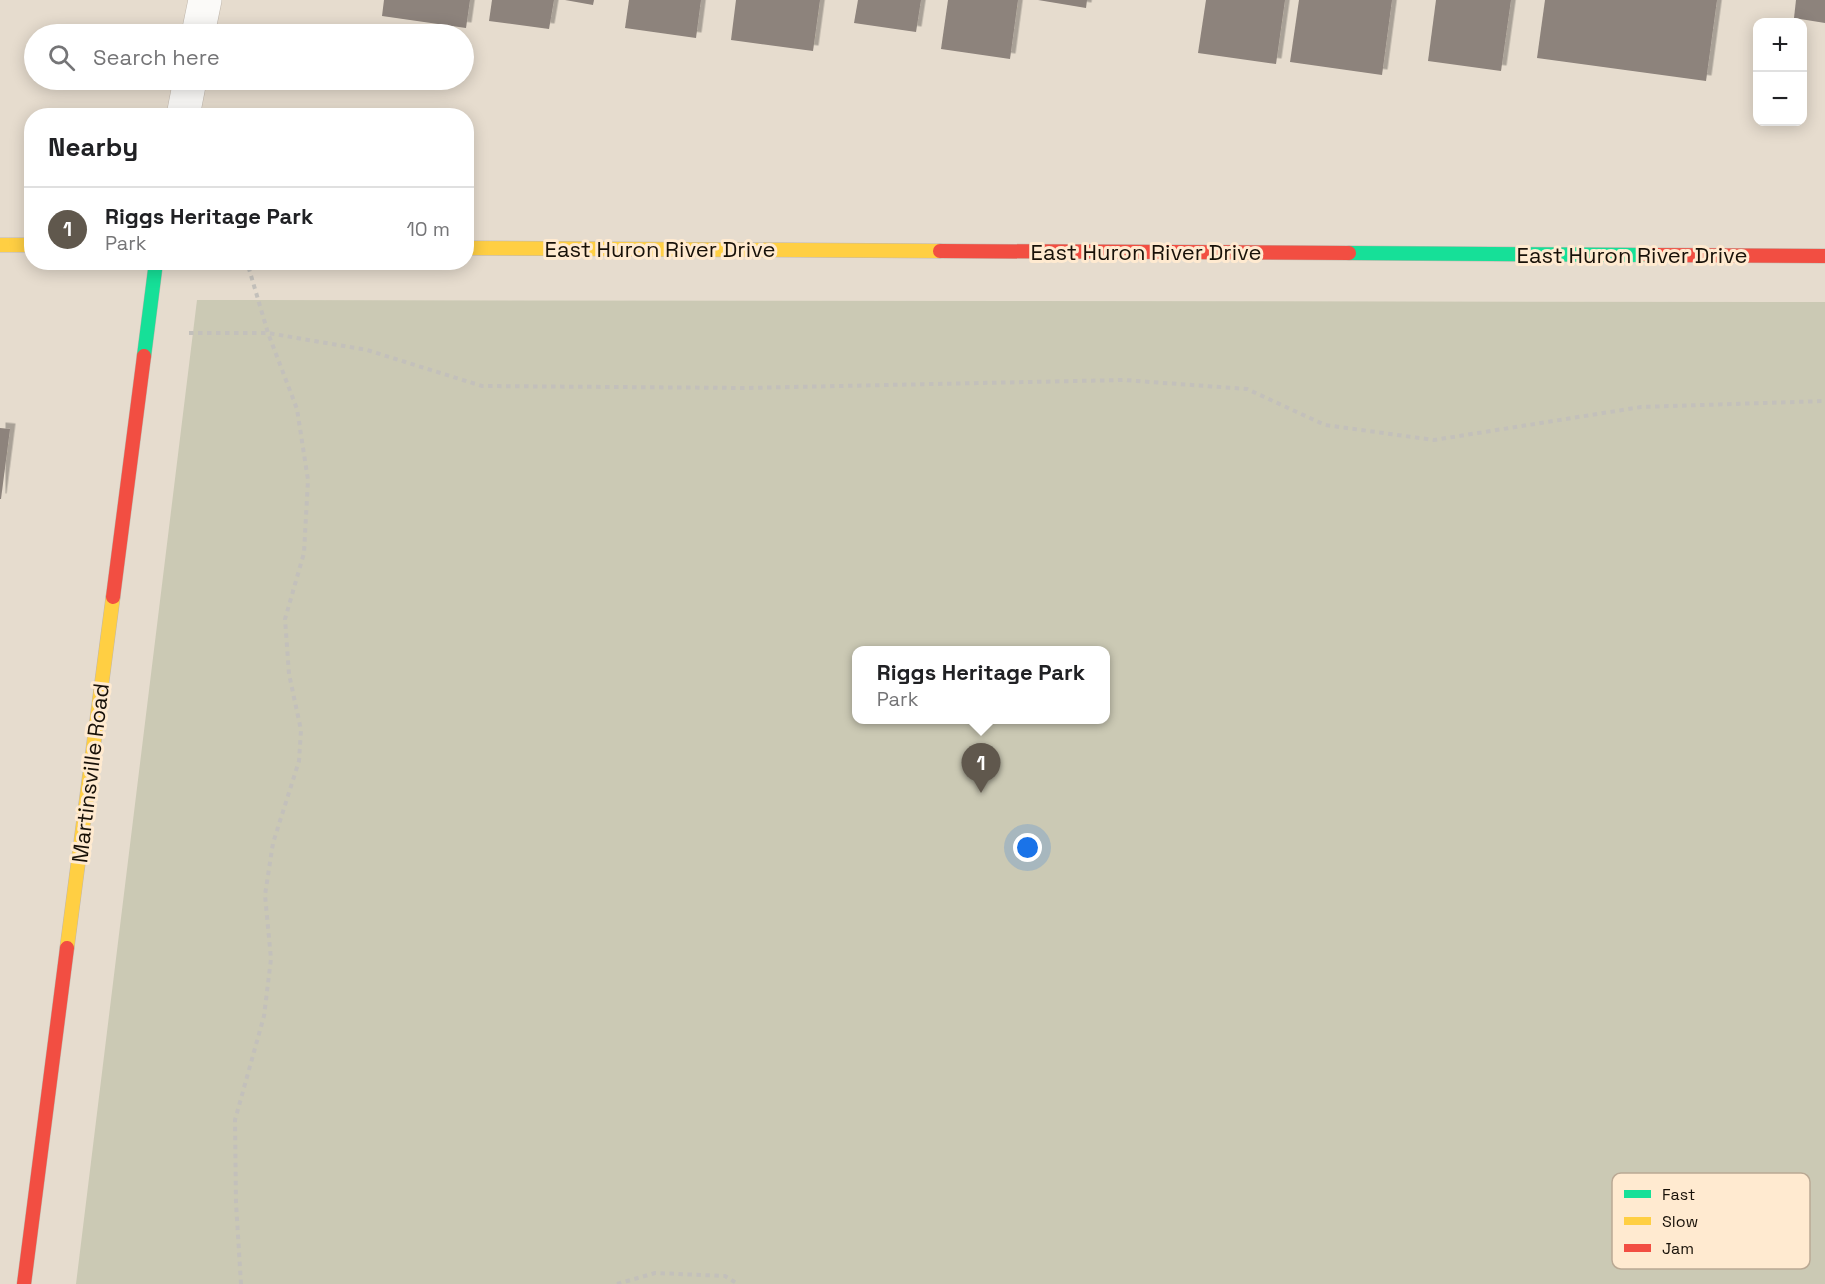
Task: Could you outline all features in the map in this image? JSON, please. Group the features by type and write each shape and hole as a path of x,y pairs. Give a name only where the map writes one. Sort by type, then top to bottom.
{"main road":[{"path":"0,245 24,245"},
{"name":"East Huron River Drive","path":"474,248 1825,256"},
{"name":"Martinsville Road","path":"24,1284 155,270"}],"street":[{"path":"200,24 205,0"},
{"path":"185,108 188,90"}],"path":[{"path":"241,1284 236,1203 235,1120 264,1016 271,959 265,895 273,843 299,761 301,730 289,674 285,619 304,554 308,480 297,409 268,333 249,270"},
{"path":"147,334 268,333 367,350 483,386 745,388 1122,380 1247,389 1325,425 1434,440 1641,407 1825,401"},
{"path":"617,1284 655,1273 725,1276 738,1284"}],"shaded area":[{"path":"197,300 1825,302 1825,1284 76,1284"}],"building":[{"path":"384,0 470,0 467,24 438,24 382,16"},
{"path":"492,0 554,0 549,29 489,21"},
{"path":"565,0 594,0 593,5"},
{"path":"629,0 701,0 696,38 625,28"},
{"path":"736,0 820,0 813,51 731,40"},
{"path":"858,0 921,0 916,32 854,23"},
{"path":"948,0 1018,0 1010,59 941,49"},
{"path":"1038,0 1087,0 1086,8"},
{"path":"1206,0 1285,0 1276,64 1198,53"},
{"path":"1299,0 1392,0 1382,75 1290,62"},
{"path":"1436,0 1511,0 1501,71 1428,61"},
{"path":"1545,0 1717,0 1706,81 1537,58"},
{"path":"1796,0 1825,0 1825,23 1807,20 1807,18 1794,18"},
{"path":"0,428 10,429 1,499 0,499"}],"traffic: fast":[{"path":"1349,253 1647,255"},
{"path":"144,356 155,270"}],"traffic: slow":[{"path":"0,245 24,245"},
{"path":"474,248 940,251"},
{"path":"67,948 113,597"}],"traffic: jam":[{"path":"940,251 1349,253"},
{"path":"1647,255 1825,256"},
{"path":"113,597 144,356"},
{"path":"24,1284 67,948"}],"place":[{"name":"Riggs Heritage Park","path":"981,793"}]}
